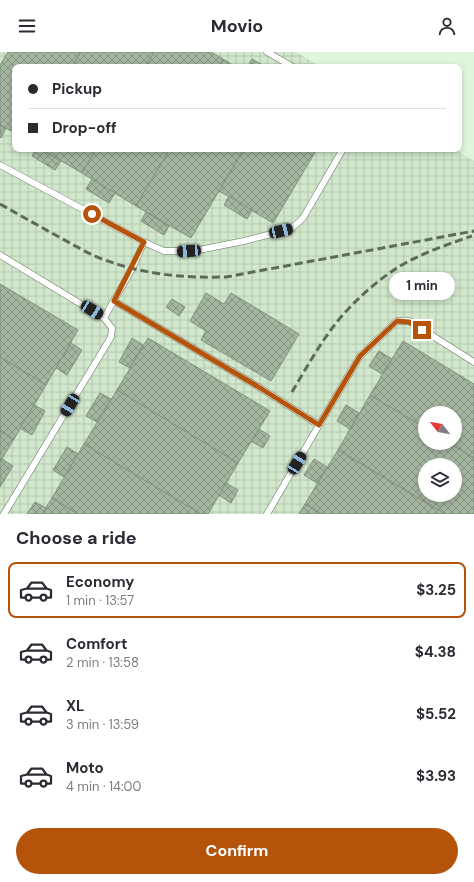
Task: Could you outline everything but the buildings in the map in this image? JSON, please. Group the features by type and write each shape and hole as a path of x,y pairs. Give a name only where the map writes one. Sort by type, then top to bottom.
{"lane":[{"path":"267,52 288,64"},
{"path":"0,165 144,242 164,250 178,252 199,250 244,241 291,229 303,218 341,152"},
{"path":"104,318 144,242"},
{"path":"0,255 104,318 112,328 111,337 4,514"},
{"path":"114,301 257,386 319,425"},
{"path":"266,514 360,356 397,321 409,322 474,362"}],"shaded area":[{"path":"0,52 296,52 316,64 12,64 12,152 459,152 474,161 474,514 0,514"}],"railway":[{"path":"0,204 78,248 101,258 135,269 195,277 226,277 474,231"},
{"path":"292,392 333,327 368,290 388,274 409,261 440,247 472,236"}],"route":[{"path":"92,214 144,242 132,269 114,301 257,386 319,425 360,356 397,321 409,322 422,330"}]}
